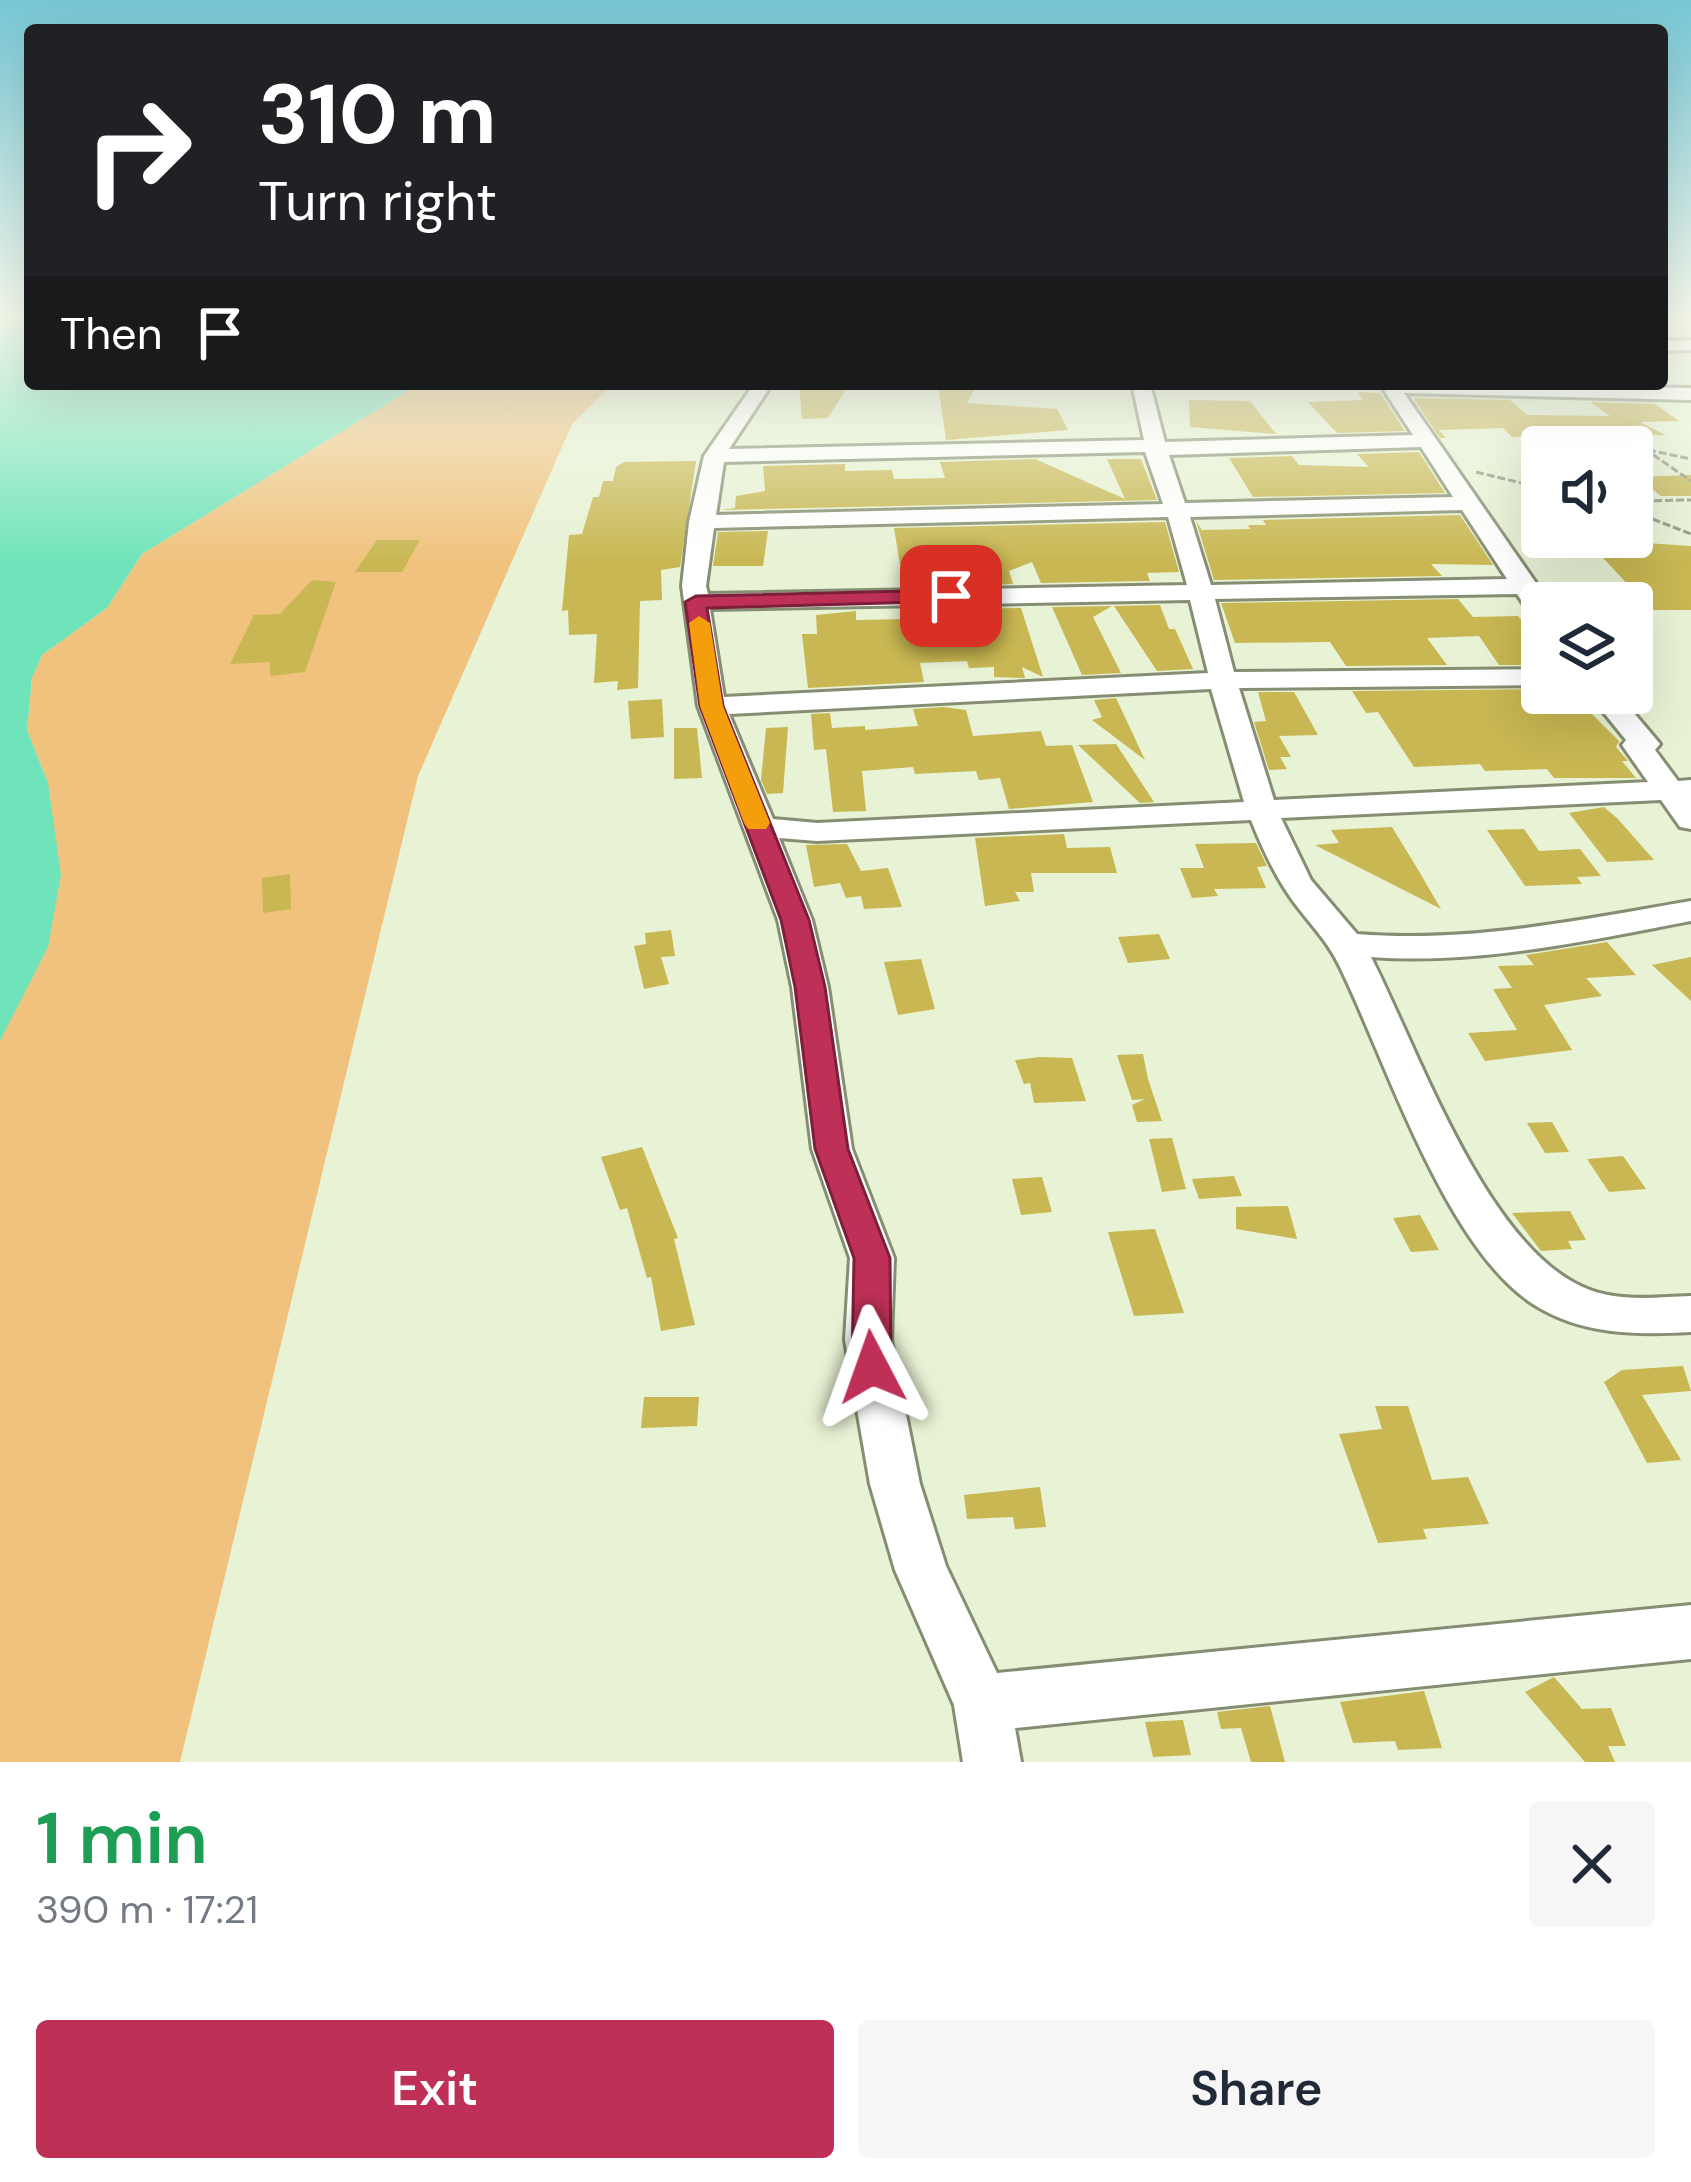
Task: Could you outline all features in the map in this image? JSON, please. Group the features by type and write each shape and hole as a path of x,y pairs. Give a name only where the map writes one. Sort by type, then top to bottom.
{"street":[{"path":"753,399 714,456 700,523 696,602 712,706 761,827 766,856 795,920 810,987 832,1149 868,1239 868,1340 895,1484 921,1570 982,1703 992,1762"},
{"path":"1144,399 1153,447 1177,511 1223,680 1265,806 1298,884 1348,944 1466,1201 1507,1260 1562,1302 1601,1316 1691,1314"},
{"path":"1398,399 1523,582"},
{"path":"714,456 1428,441"},
{"path":"700,523 1470,503"},
{"path":"696,602 1521,586"},
{"path":"712,706 1223,680 1521,677"},
{"path":"1620,714 1646,744 1637,745 1680,789 1691,820"},
{"path":"761,827 817,832 1265,806 1680,789"},
{"path":"1348,944 1412,949 1524,941 1691,911"},
{"path":"982,1703 1691,1631"}],"path":[{"path":"1653,450 1691,459"},
{"path":"1653,455 1691,481"},
{"path":"1442,462 1521,483"},
{"path":"1653,501 1691,500"},
{"path":"1653,520 1691,535"}],"shaded area":[{"path":"0,399 394,399 142,554 107,608 42,655 32,678 27,730 48,783 61,875 48,947 0,1041"},
{"path":"394,399 597,399 572,424 418,776 180,1762 0,1762 0,1041 48,783 27,730 32,678 42,655 107,608 142,554"}],"building":[{"path":"800,399 840,399 828,418 802,419"},
{"path":"940,399 1057,409 1068,430 946,440"},
{"path":"1384,399 1405,431 1337,433 1308,402"},
{"path":"1414,399 1510,400 1527,415 1610,416 1590,402 1655,404 1679,421 1640,422 1648,426 1521,426 1521,437 1512,437 1503,428 1439,430 1446,438 1440,438"},
{"path":"1189,400 1250,401 1276,434 1190,427"},
{"path":"1419,452 1445,493 1253,497 1229,458 1292,456 1299,465 1369,467 1357,454"},
{"path":"1035,459 1125,499 1107,459 1141,459 1157,500 721,510 735,508 736,496 765,491 763,466 845,464 845,471 892,470 894,479 945,478 940,462"},
{"path":"696,461 680,567 661,570 662,600 640,601 638,688 617,690 618,681 594,683 597,634 569,635 568,610 562,611 569,535 582,534 593,497 599,497 603,481 613,481 616,467 624,462"},
{"path":"1691,475 1691,496 1661,496 1653,490 1653,476"},
{"path":"1460,515 1493,565 1431,564 1442,576 1214,580 1196,521 1202,530 1250,529 1248,525 1266,525 1263,520"},
{"path":"1165,522 1179,572 1147,573 1150,581 1041,583 1032,562 1009,571 1013,584 969,585 964,564 900,565 894,528"},
{"path":"768,531 763,566 713,566 718,532"},
{"path":"377,540 420,540 402,572 355,572"},
{"path":"1653,543 1691,546 1691,610 1653,610 1653,582 1626,582 1603,558 1653,558"},
{"path":"312,580 336,582 305,672 270,676 270,662 230,664 254,615 280,614"},
{"path":"1458,599 1473,617 1518,616 1521,665 1499,665 1479,636 1427,638 1447,665 1346,666 1330,642 1235,643 1221,603"},
{"path":"1160,605 1193,669 1157,671 1114,606"},
{"path":"1112,606 1093,617 1121,673 1082,675 1052,607"},
{"path":"1021,608 1043,677 1022,667 1025,678 994,677 994,667 969,668 967,661 920,663 924,682 808,688 802,634 817,634 816,615 856,611 856,620 909,619 908,610"},
{"path":"1521,689 1521,714 1592,714 1619,741 1616,747 1628,761 1622,761 1636,778 1554,778 1547,769 1485,771 1480,764 1414,767 1378,712 1366,713 1352,691"},
{"path":"1258,692 1294,692 1318,735 1279,736 1291,757 1280,757 1287,769 1269,770 1254,722 1266,721"},
{"path":"1116,698 1145,760 1092,720 1102,717 1094,700"},
{"path":"662,699 664,737 631,739 628,701"},
{"path":"913,709 966,710 973,736 1041,731 1046,746 1072,745 1093,802 1009,809 1000,778 979,780 976,771 915,774 913,767 862,771 866,811 833,812 826,749 814,750 811,714 830,713 832,728 865,726 865,730 918,726"},
{"path":"788,727 783,793 767,794 761,780 766,728"},
{"path":"674,728 697,728 702,778 674,779"},
{"path":"1116,744 1154,802 1140,803 1078,745"},
{"path":"1604,807 1654,860 1607,862 1569,813"},
{"path":"1392,827 1441,909 1315,845 1339,843 1331,830"},
{"path":"1524,829 1539,851 1580,849 1601,876 1577,877 1582,884 1525,886 1487,830"},
{"path":"1064,834 1067,848 1110,847 1117,873 1031,873 1034,892 1015,892 1020,901 985,906 975,838"},
{"path":"1256,843 1267,866 1257,867 1266,888 1214,889 1218,896 1192,898 1180,868 1204,868 1195,844"},
{"path":"847,844 861,871 888,868 902,907 864,909 861,896 846,898 840,883 814,887 806,845"},
{"path":"290,874 291,909 263,913 262,878"},
{"path":"671,930 675,956 661,957 669,984 644,989 634,946 646,944 645,933"},
{"path":"1159,934 1170,959 1128,963 1118,937"},
{"path":"1607,942 1636,975 1586,978 1602,996 1544,1005 1572,1050 1485,1061 1468,1033 1517,1030 1493,989 1512,988 1498,966 1534,965 1526,955"},
{"path":"1691,957 1691,1001 1652,965"},
{"path":"921,959 935,1009 898,1015 884,962"},
{"path":"1143,1054 1162,1121 1137,1122 1132,1105 1145,1099 1132,1100 1117,1055"},
{"path":"1072,1058 1086,1101 1034,1103 1030,1083 1024,1084 1015,1060"},
{"path":"1552,1122 1569,1152 1545,1153 1527,1123"},
{"path":"1172,1138 1186,1189 1162,1192 1149,1139"},
{"path":"642,1147 678,1238 674,1239 695,1325 661,1331 651,1277 647,1278 627,1208 620,1210 601,1157"},
{"path":"1623,1156 1646,1189 1609,1192 1587,1159"},
{"path":"1234,1176 1242,1196 1199,1199 1192,1179"},
{"path":"1042,1177 1052,1212 1021,1215 1012,1179"},
{"path":"1288,1206 1297,1239 1236,1229 1236,1207"},
{"path":"1570,1211 1586,1240 1568,1241 1572,1249 1541,1251 1512,1213"},
{"path":"1420,1215 1439,1250 1411,1252 1393,1218"},
{"path":"1155,1229 1184,1313 1134,1316 1108,1232"},
{"path":"1683,1366 1691,1391 1642,1395 1681,1460 1647,1463 1604,1382 1622,1370"},
{"path":"644,1397 699,1397 697,1426 641,1428"},
{"path":"1375,1406 1408,1406 1432,1480 1468,1477 1489,1524 1423,1529 1427,1539 1378,1543 1339,1434 1382,1429"},
{"path":"1040,1487 1046,1527 1015,1529 1013,1517 967,1519 964,1495"},
{"path":"1554,1677 1582,1709 1611,1708 1626,1746 1608,1746 1615,1762 1585,1762 1525,1692"},
{"path":"1424,1691 1442,1748 1398,1750 1395,1741 1353,1743 1340,1702"},
{"path":"1270,1706 1285,1762 1251,1762 1241,1728 1221,1729 1217,1712"},
{"path":"1183,1720 1191,1755 1153,1757 1145,1722"}],"slow traffic":[{"path":"699,623 712,706 757,823"}],"route":[{"path":"872,1367 868,1340 872,1258 832,1149 810,987 795,920 766,856 761,827 712,706 696,602 951,596"}]}
